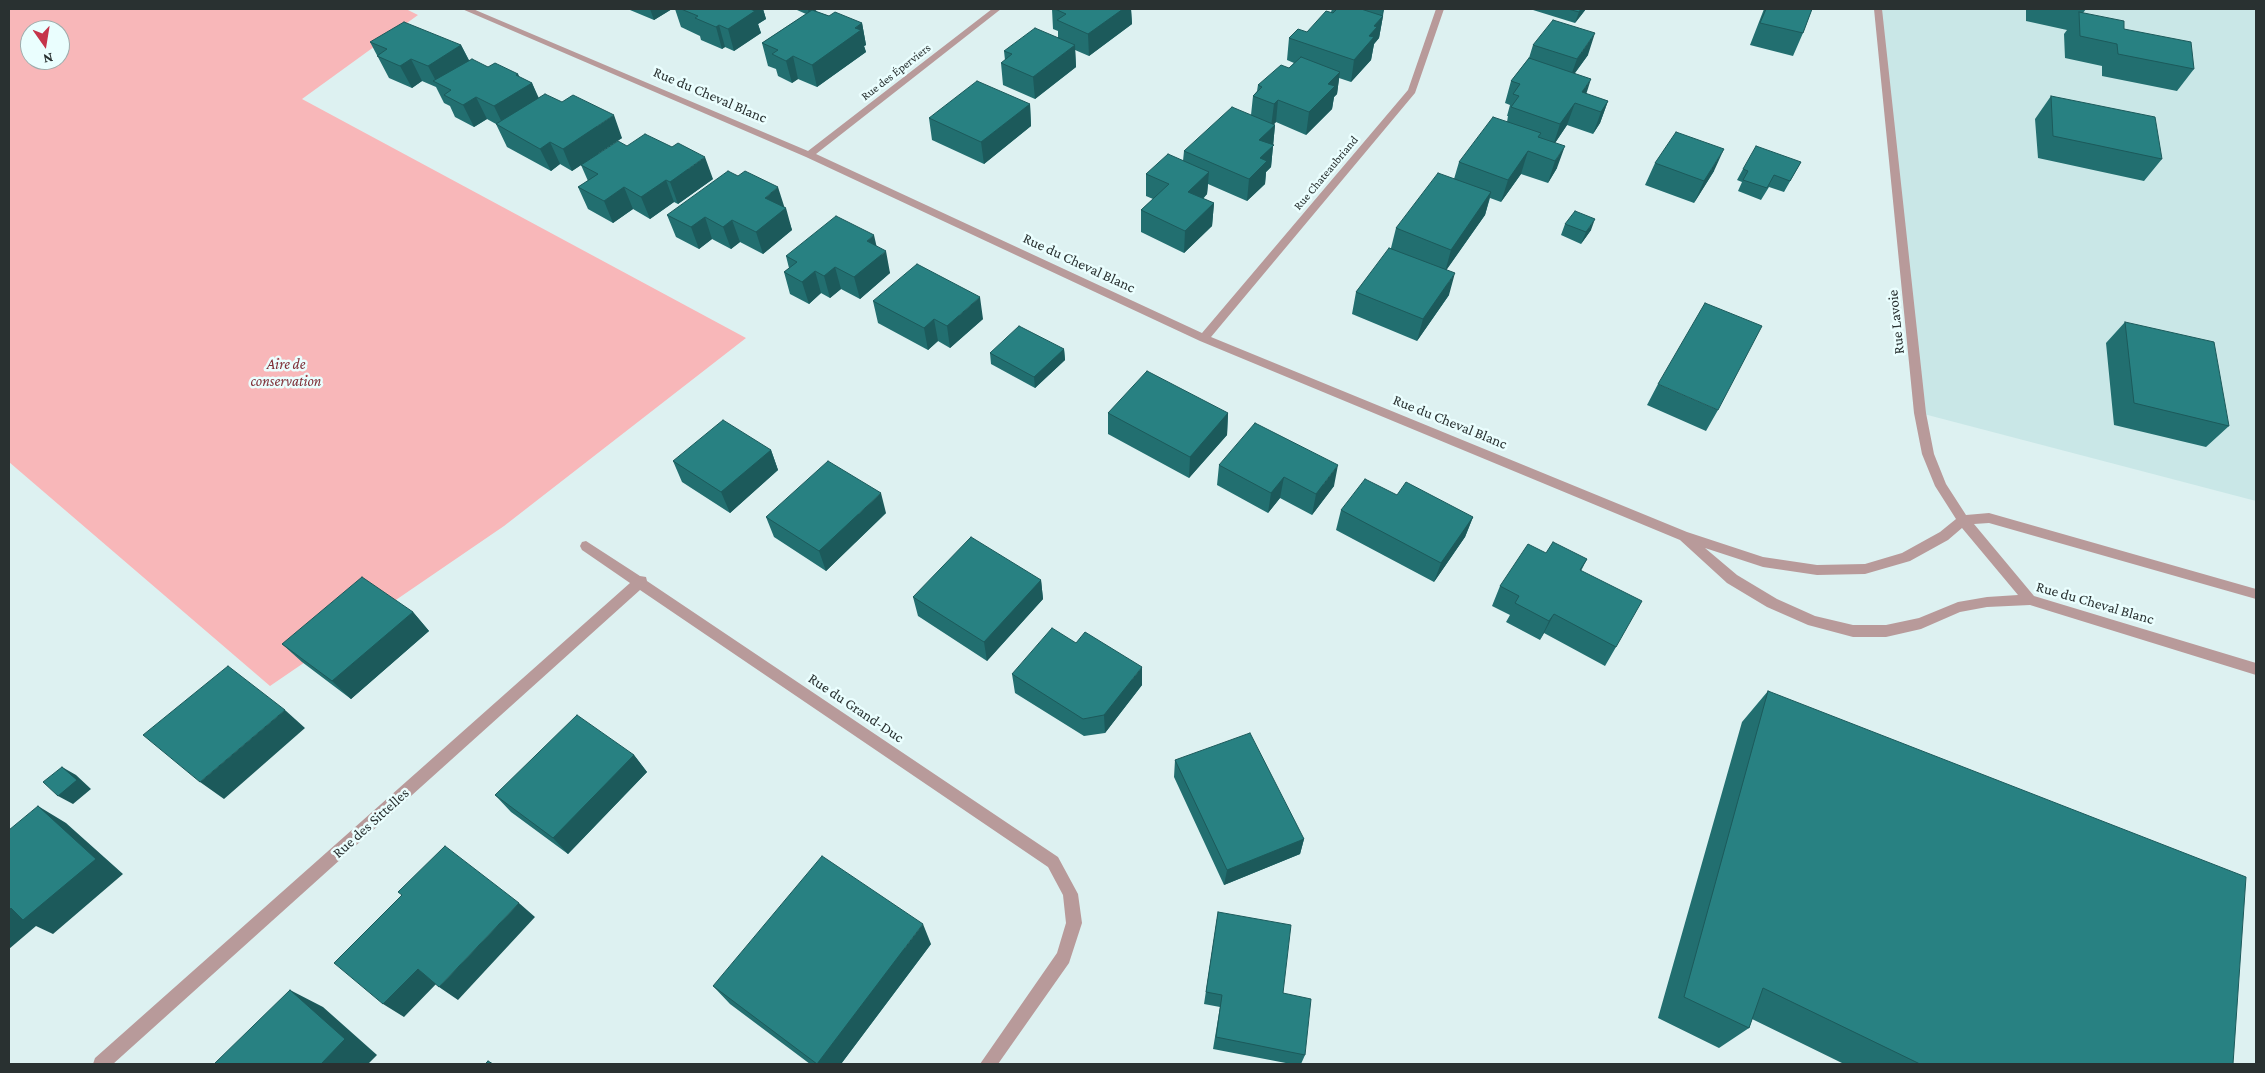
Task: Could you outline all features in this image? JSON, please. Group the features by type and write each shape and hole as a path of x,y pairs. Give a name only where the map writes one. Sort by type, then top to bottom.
{"street":[{"name":"Rue du Cheval Blanc","path":"466,9 809,155 1204,338 1682,536 1763,562 1817,570 1865,569 1906,557 1944,536 1963,520"},
{"name":"Rue des Éperviers","path":"809,155 997,9"},
{"name":"Rue Chateaubriand","path":"1204,338 1412,91 1440,9"},
{"name":"Rue Lavoie","path":"1878,9 1920,413 1928,454 1941,486 1963,520 2030,600"},
{"path":"1963,520 1989,518 2026,527 2256,594"},
{"name":"Rue du Cheval Blanc","path":"1682,536 1732,579 1772,603 1813,620 1853,631 1886,631 1920,623 1958,607 1987,602 2030,600 2256,669"},
{"name":"Rue du Grand-Duc","path":"586,546 641,581 1053,862 1070,894 1074,923 1063,957 988,1064"},
{"name":"Rue des Sittelles","path":"101,1064 641,581"}],"shaded area":[{"path":"1878,9 2256,9 2256,501 1920,413"}],"green space":[{"name":"Aire de conservation","path":"9,9 406,9 418,15 302,99 746,338 504,526 270,686 9,462"}],"building":[{"path":"681,9 750,9 755,11 728,29 719,25 716,27 695,18 698,16"},
{"path":"1055,9 1123,9 1088,34 1057,20 1066,14"},
{"path":"1337,9 1361,9 1383,16 1374,26 1377,27 1369,36 1374,37 1354,60 1289,38 1298,29 1307,32 1326,11 1333,13"},
{"path":"1568,9 1581,9 1579,12"},
{"path":"1766,9 1812,9 1803,33 1760,23"},
{"path":"812,10 829,16 835,12 862,23 855,28 861,30 812,65 793,56 786,61 772,54 778,50 762,43"},
{"path":"2079,12 2124,21 2124,29 2191,42 2194,69 2118,54 2117,44 2080,36"},
{"path":"1553,20 1595,33 1577,59 1533,45"},
{"path":"404,22 461,45 428,66 411,59 400,66 377,56 387,49 370,42"},
{"path":"1035,28 1075,45 1033,77 1001,63 1012,54 1004,51"},
{"path":"1301,57 1340,72 1328,84 1335,86 1309,112 1278,100 1274,104 1253,96 1262,87 1258,85 1281,65 1289,68"},
{"path":"1529,58 1591,79 1582,92 1608,101 1601,112 1575,103 1560,124 1511,107 1519,96 1513,94 1520,84 1511,81"},
{"path":"472,59 488,67 495,63 532,83 494,106 476,97 463,105 444,95 451,90 433,81"},
{"path":"977,81 1030,104 981,142 929,118"},
{"path":"545,94 562,102 573,95 614,115 563,149 550,142 540,149 496,124"},
{"path":"2051,96 2155,117 2162,159 2053,136"},
{"path":"1232,107 1275,125 1259,140 1274,145 1260,158 1267,161 1249,179 1184,151"},
{"path":"1493,117 1541,133 1538,137 1565,146 1555,161 1528,151 1508,180 1459,162"},
{"path":"1676,132 1724,149 1704,181 1655,163"},
{"path":"645,134 672,147 678,143 705,157 670,182 666,180 641,197 624,187 604,201 578,187 598,174 581,165 618,141 627,146"},
{"path":"1756,146 1801,162 1790,181 1774,175 1767,188 1743,180 1748,171 1743,169"},
{"path":"1168,154 1209,172 1188,192 1214,203 1185,231 1141,210 1169,184 1146,174"},
{"path":"728,171 738,176 745,171 778,187 765,198 786,208 756,232 732,220 723,227 705,217 691,227 667,215"},
{"path":"1438,173 1491,192 1451,250 1396,228"},
{"path":"1575,211 1595,219 1586,232 1565,224"},
{"path":"836,216 874,235 867,241 886,251 854,277 835,267 824,276 815,271 802,282 784,272 797,262 786,256"},
{"path":"1389,248 1455,273 1423,319 1356,292"},
{"path":"917,264 980,297 947,326 934,319 924,328 873,301"},
{"path":"1705,303 1762,326 1718,410 1658,384"},
{"path":"2125,322 2214,342 2229,426 2134,403"},
{"path":"1019,326 1064,349 1034,377 990,353"},
{"path":"1147,371 1228,413 1190,457 1108,413"},
{"path":"723,420 771,450 721,492 673,461"},
{"path":"1255,423 1338,465 1316,494 1284,477 1271,493 1219,465"},
{"path":"828,461 881,493 819,551 766,517"},
{"path":"1365,479 1397,495 1406,482 1473,517 1441,563 1341,510"},
{"path":"971,537 1041,580 984,642 913,597"},
{"path":"1553,542 1587,559 1580,570 1642,601 1616,647 1554,614 1549,621 1515,603 1519,596 1500,586 1528,544 1546,553"},
{"path":"362,577 413,612 332,681 282,644"},
{"path":"1052,628 1076,643 1085,632 1142,667 1104,715 1083,719 1012,674"},
{"path":"228,666 285,710 200,782 143,735"},
{"path":"1768,691 2246,877 2233,1064 1920,1064 1763,988 1749,1028 1684,997"},
{"path":"577,715 634,755 553,838 495,795"},
{"path":"1250,733 1304,839 1227,870 1175,760"},
{"path":"62,767 77,780 58,796 43,782"},
{"path":"38,806 96,859 23,920 11,908 9,910 9,830"},
{"path":"445,846 519,903 439,987 418,969 383,1004 334,963 402,895 398,892"},
{"path":"822,856 923,924 817,1064 713,986"},
{"path":"1218,912 1291,925 1283,993 1311,999 1305,1055 1216,1037 1222,995 1206,992"},
{"path":"290,990 345,1039 321,1064 214,1064"}]}
